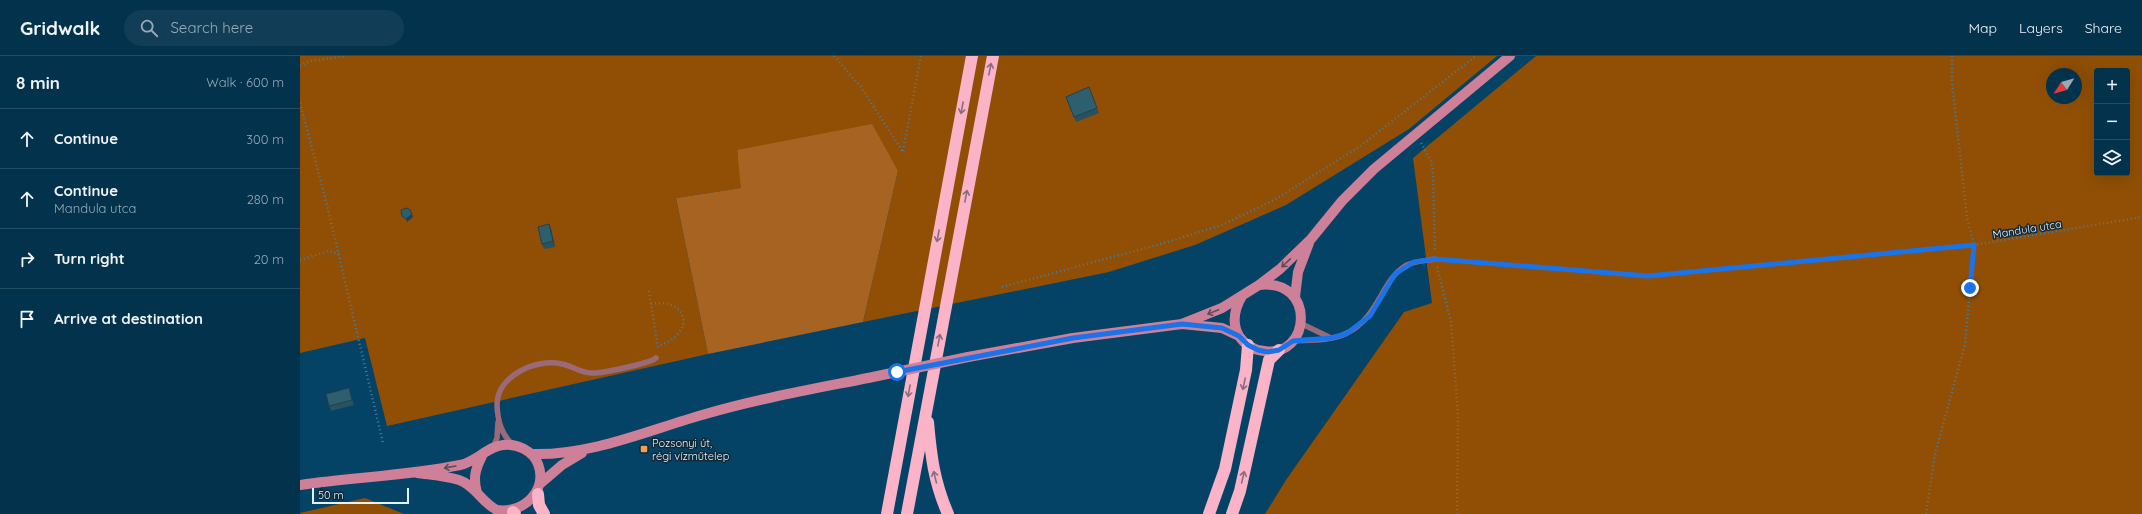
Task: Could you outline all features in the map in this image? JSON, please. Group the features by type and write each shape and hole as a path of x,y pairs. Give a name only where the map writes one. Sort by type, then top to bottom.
{"highway":[{"path":"886,511 972,56"},
{"path":"907,514 926,406 993,56"},
{"path":"1209,514 1225,469 1246,370 1248,345"},
{"path":"1232,514 1240,491 1269,360 1279,350"},
{"path":"926,406 931,463 939,493 948,514"},
{"path":"540,488 539,505 544,514"}],"main road":[{"path":"1182,324 1222,308 1259,285 1280,269 1311,239 1342,201 1374,169 1510,56"},
{"path":"1295,297 1298,272 1311,239"},
{"path":"531,454 556,455 587,450 703,415 771,398 968,357 1073,338 1182,324 1222,328 1239,336 1248,345 1258,350 1268,352 1279,350 1293,341 1298,333 1302,324 1301,310 1295,297 1279,286 1259,285"},
{"path":"1239,336 1235,326 1234,315 1242,296"},
{"path":"300,485 378,475 417,473 462,465 482,456 492,448 502,445 513,445 523,448 531,454 539,467 540,488"},
{"path":"417,473 461,480 492,508 498,511 514,513 523,509 531,502 540,488 562,465 587,450"},
{"path":"477,493 474,482 474,471 482,456"}],"lane":[{"path":"1293,341 1331,338 1346,334 1370,316 1395,274 1405,266 1414,262 1435,259"},
{"path":"1302,324 1331,338"},
{"path":"492,448 497,438 497,397 502,385 517,373 528,368 556,363 592,373 647,363 656,358"},
{"path":"498,418 503,432 513,445"}],"path":[{"path":"300,66 310,61 348,56"},
{"path":"834,56 861,87 903,152 921,56"},
{"path":"1002,286 1164,243 1222,224 1274,200 1359,146 1476,56"},
{"path":"1926,514 1935,454 1965,344 1974,245 1967,218 1952,83 1952,56"},
{"path":"300,103 339,254 383,443"},
{"path":"1415,135 1431,161 1433,172 1435,259 1451,322 1458,415 1457,514"},
{"name":"Mandula utca","path":"1435,259 1648,276 1974,245 2142,217"},
{"path":"300,260 328,251 339,254"},
{"path":"649,291 658,346 656,358"},
{"path":"651,304 666,303 673,305 680,311 684,321 683,329 676,338 658,346"}],"shaded area":[{"path":"300,56 1497,56 1409,129 1286,205 1195,245 1109,272 863,322 898,171 737,150 742,188 676,198 708,354 387,426 365,338 300,353"},
{"path":"1536,56 2142,56 2142,514 1265,514 1286,480 1404,312 1432,303 1413,158"},
{"path":"872,124 898,171 863,322 708,354 676,198 741,188 737,150"},
{"path":"365,498 404,514 300,514 300,513"}],"building":[{"path":"1089,87 1097,108 1074,117 1066,97"},
{"path":"407,208 412,214 406,219 402,216 401,210"},
{"path":"549,224 553,241 542,244 538,227"},
{"path":"349,388 352,400 329,406 326,394"}],"place":[{"name":"Pozsonyi út, régi vízműtelep","path":"644,449"}],"route":[{"path":"897,372 968,357 1073,338 1182,324 1222,328 1239,336 1248,345 1258,350 1268,352 1279,350 1293,341 1331,338 1346,334 1355,329 1370,316 1395,274 1405,266 1414,262 1435,259 1648,276 1974,245 1970,288"}]}
